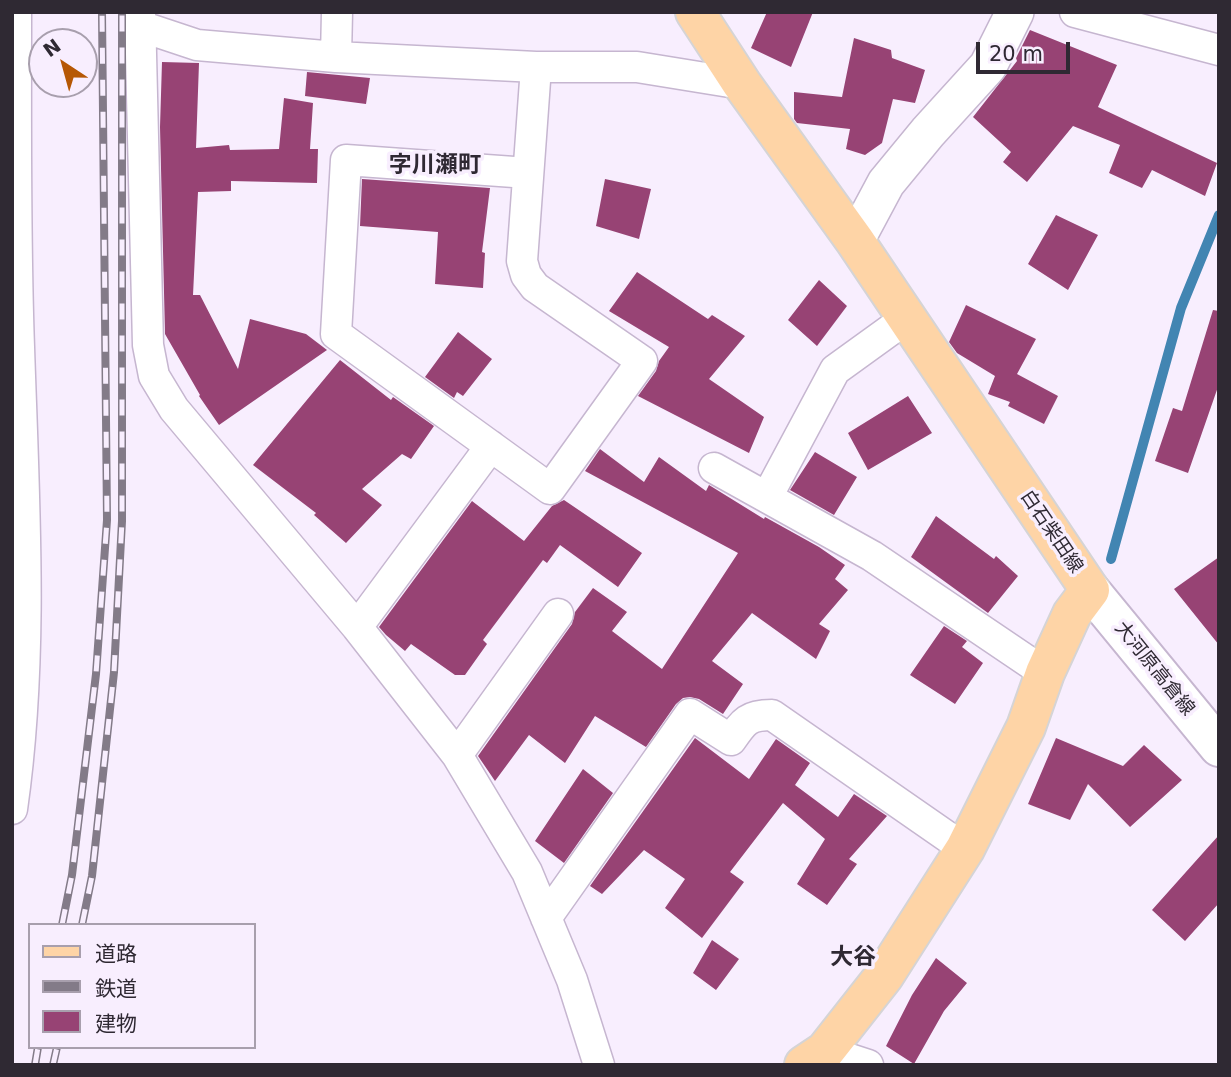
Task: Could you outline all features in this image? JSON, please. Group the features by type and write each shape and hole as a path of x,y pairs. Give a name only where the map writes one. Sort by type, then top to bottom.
{"main road":[{"name":"白石柴田線","path":"695,12 742,84 855,241 1090,590 1072,614 1045,673 1026,727 965,849 884,976 815,1058"},
{"name":"大河原高倉線","path":"1090,590 1219,747"}],"street":[{"path":"12,809 20,755 27,591 15,321 16,12"},
{"path":"336,57 337,12"},
{"path":"855,241 886,183 988,66 1016,12"},
{"path":"1075,12 1219,50"},
{"path":"599,1065 572,980 527,872 457,755 357,627 174,409 154,376 148,345 140,19 197,45 336,57 536,67 637,67 742,84"},
{"path":"528,173 346,160 336,334 550,489 642,360 536,287 526,275 522,261 536,67"},
{"path":"766,497 835,370 907,318"},
{"path":"357,627 491,446"},
{"path":"714,468 872,556 1045,673"},
{"path":"457,755 558,614"},
{"path":"546,918 690,714 731,740 744,721 756,715 772,715 965,849"},
{"path":"815,1058 868,1065"}],"building":[{"path":"767,12 813,12 791,67 751,48"},
{"path":"1030,30 1117,65 1098,107 1217,163 1205,196 1152,170 1142,188 1109,173 1120,145 1073,126 1027,182 1003,162 1011,152 973,117 1017,61"},
{"path":"854,38 891,50 892,58 925,70 915,103 893,99 882,143 865,155 846,149 850,129 797,123 794,119 794,92 842,97"},
{"path":"162,62 199,63 196,148 229,145 230,150 279,149 284,98 313,103 310,149 318,149 317,183 231,181 231,191 198,192 193,295 200,295 238,369 250,319 306,334 327,350 219,425 199,396 165,334 160,127"},
{"path":"307,72 370,78 366,104 305,96"},
{"path":"362,179 490,188 482,252 485,253 483,288 435,284 438,232 360,226"},
{"path":"605,179 651,189 639,239 596,226"},
{"path":"1056,215 1098,235 1068,290 1028,264"},
{"path":"637,272 708,319 712,315 745,336 709,379 764,417 749,453 638,396 669,347 609,311"},
{"path":"819,280 847,306 817,346 788,320"},
{"path":"966,305 1036,339 1017,374 1058,396 1044,424 1008,406 1010,402 988,394 995,376 957,353 949,342"},
{"path":"1213,310 1219,311 1219,384 1188,473 1155,461 1173,408 1182,411"},
{"path":"458,332 492,359 463,396 457,392 454,398 425,377"},
{"path":"340,360 391,400 393,397 434,426 411,459 402,454 362,489 382,505 346,543 314,515 316,513 253,465"},
{"path":"908,396 932,433 868,470 848,433"},
{"path":"600,449 644,482 659,457 706,491 709,485 764,519 765,517 819,547 845,565 835,579 848,590 819,624 830,631 816,659 752,613 712,661 743,684 723,714 699,699 683,698 646,747 595,716 565,763 529,735 495,781 478,756 572,624 575,612 593,588 627,612 612,631 662,669 738,553 585,471"},
{"path":"815,452 857,477 834,515 790,490"},
{"path":"564,500 642,553 618,587 560,545 547,563 543,560 483,640 487,644 465,675 455,675 411,644 405,651 379,627 472,501 524,541 552,506"},
{"path":"936,516 994,559 996,556 1018,576 988,613 911,557"},
{"path":"1219,557 1219,645 1174,589"},
{"path":"944,626 967,641 962,647 983,663 955,704 910,675"},
{"path":"695,738 749,779 776,739 810,763 795,785 838,817 854,794 887,816 849,859 857,864 827,905 797,884 825,839 783,803 730,872 744,882 702,938 665,908 685,879 644,850 602,894 590,886"},
{"path":"1056,738 1123,766 1144,745 1182,780 1130,827 1088,784 1070,820 1028,804"},
{"path":"583,769 613,793 564,863 535,841"},
{"path":"1219,835 1219,903 1185,941 1152,910"},
{"path":"712,940 739,959 716,990 693,973"},
{"path":"936,958 967,983 944,1011 914,1064 886,1046 912,995"}],"waterway":[{"path":"1111,559 1181,308 1219,215"}],"railway":[{"path":"62,923 72,875 96,674 107,520 102,12"},
{"path":"82,923 92,876 114,672 122,521 122,12"},
{"path":"35,1065 38,1049"},
{"path":"53,1065 57,1049"}],"district":[{"name":"字川瀬町","path":"435,166"},
{"name":"大谷","path":"853,958"}]}
